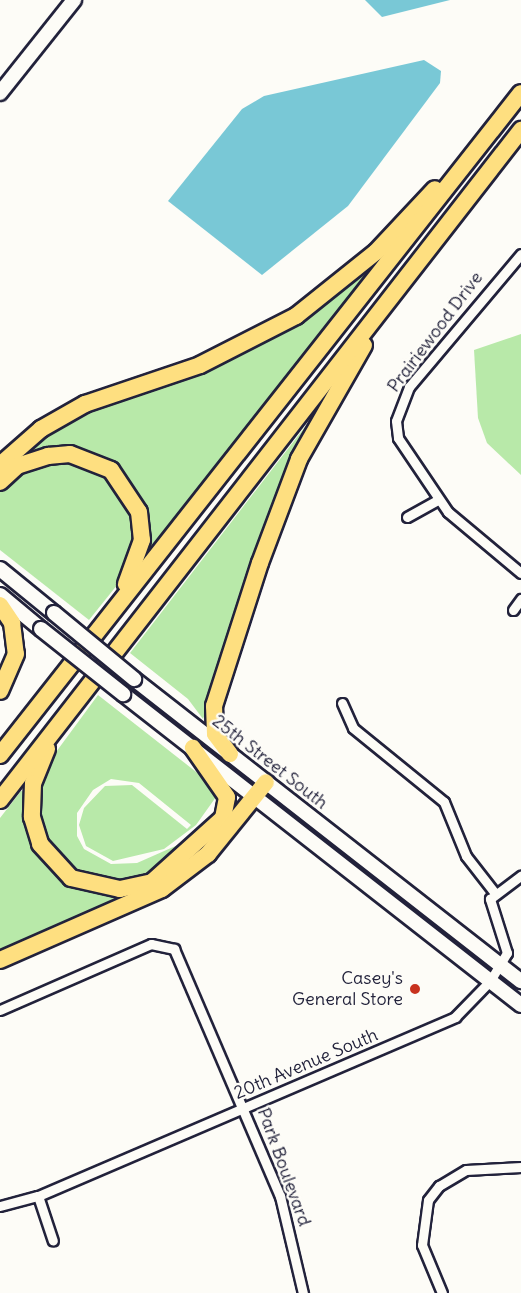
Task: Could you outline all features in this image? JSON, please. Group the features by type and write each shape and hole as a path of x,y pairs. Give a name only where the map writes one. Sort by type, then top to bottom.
{"highway":[{"path":"0,754 521,93"},
{"path":"0,465 41,429 84,404 200,365 296,316 376,252 499,120"},
{"path":"0,800 521,130"},
{"path":"230,754 214,734 214,706 260,563 299,459 395,290"},
{"path":"0,482 32,459 70,454 111,470 128,488 139,512 142,540 105,622"},
{"path":"0,605 12,622 16,654 0,692"},
{"path":"55,729 33,783 32,817 52,863 71,878 97,887 120,890 152,882 223,818 227,797 193,748"},
{"path":"0,960 162,889 208,854 256,798 266,782"}],"main road":[{"path":"0,93 74,0"},
{"name":"25th Street South","path":"0,570 134,679 521,981"},
{"name":"25th Street South","path":"0,595 521,1005"}],"street":[{"name":"Prairiewood Drive","path":"521,254 464,317 399,404 398,438 438,500 521,573"},
{"path":"407,517 438,500"},
{"path":"513,610 521,599"},
{"path":"342,703 353,728 444,802 466,856 494,892 521,876"},
{"name":"20th Avenue South","path":"0,1206 38,1196 424,1034 455,1017 490,981 501,964 508,945 489,909 494,892"},
{"name":"Park Boulevard","path":"0,1010 159,942 179,954 280,1196 303,1293"},
{"path":"442,1293 422,1245 428,1200 438,1186 466,1170 521,1167"},
{"path":"38,1196 53,1241"}],"green space":[{"path":"363,273 366,276 151,549 147,547 141,496 103,458 81,450 19,462 19,456 78,415 307,315"},
{"path":"521,334 521,475 487,443 478,418 474,350"},
{"path":"311,419 315,420 203,719 188,699 130,653"},
{"path":"47,459 91,464 128,494 138,539 126,574 89,620 0,550 0,490 15,474"},
{"path":"98,695 209,782 216,797 196,825 164,849 113,861 86,846 79,825 84,808 105,786 132,785 187,829 191,825 139,783 111,779 93,790 77,813 77,836 84,849 111,864 137,863 180,844 214,814 221,800 223,807 155,874 112,884 68,868 42,835 36,795 45,767"},
{"path":"21,791 27,792 57,872 142,890 0,955 0,818"}],"water":[{"path":"365,0 450,0 382,17"},
{"path":"424,60 441,71 440,83 348,206 262,275 168,201 242,109 264,96"}],"place":[{"name":"Casey's General Store","path":"415,989"}]}
